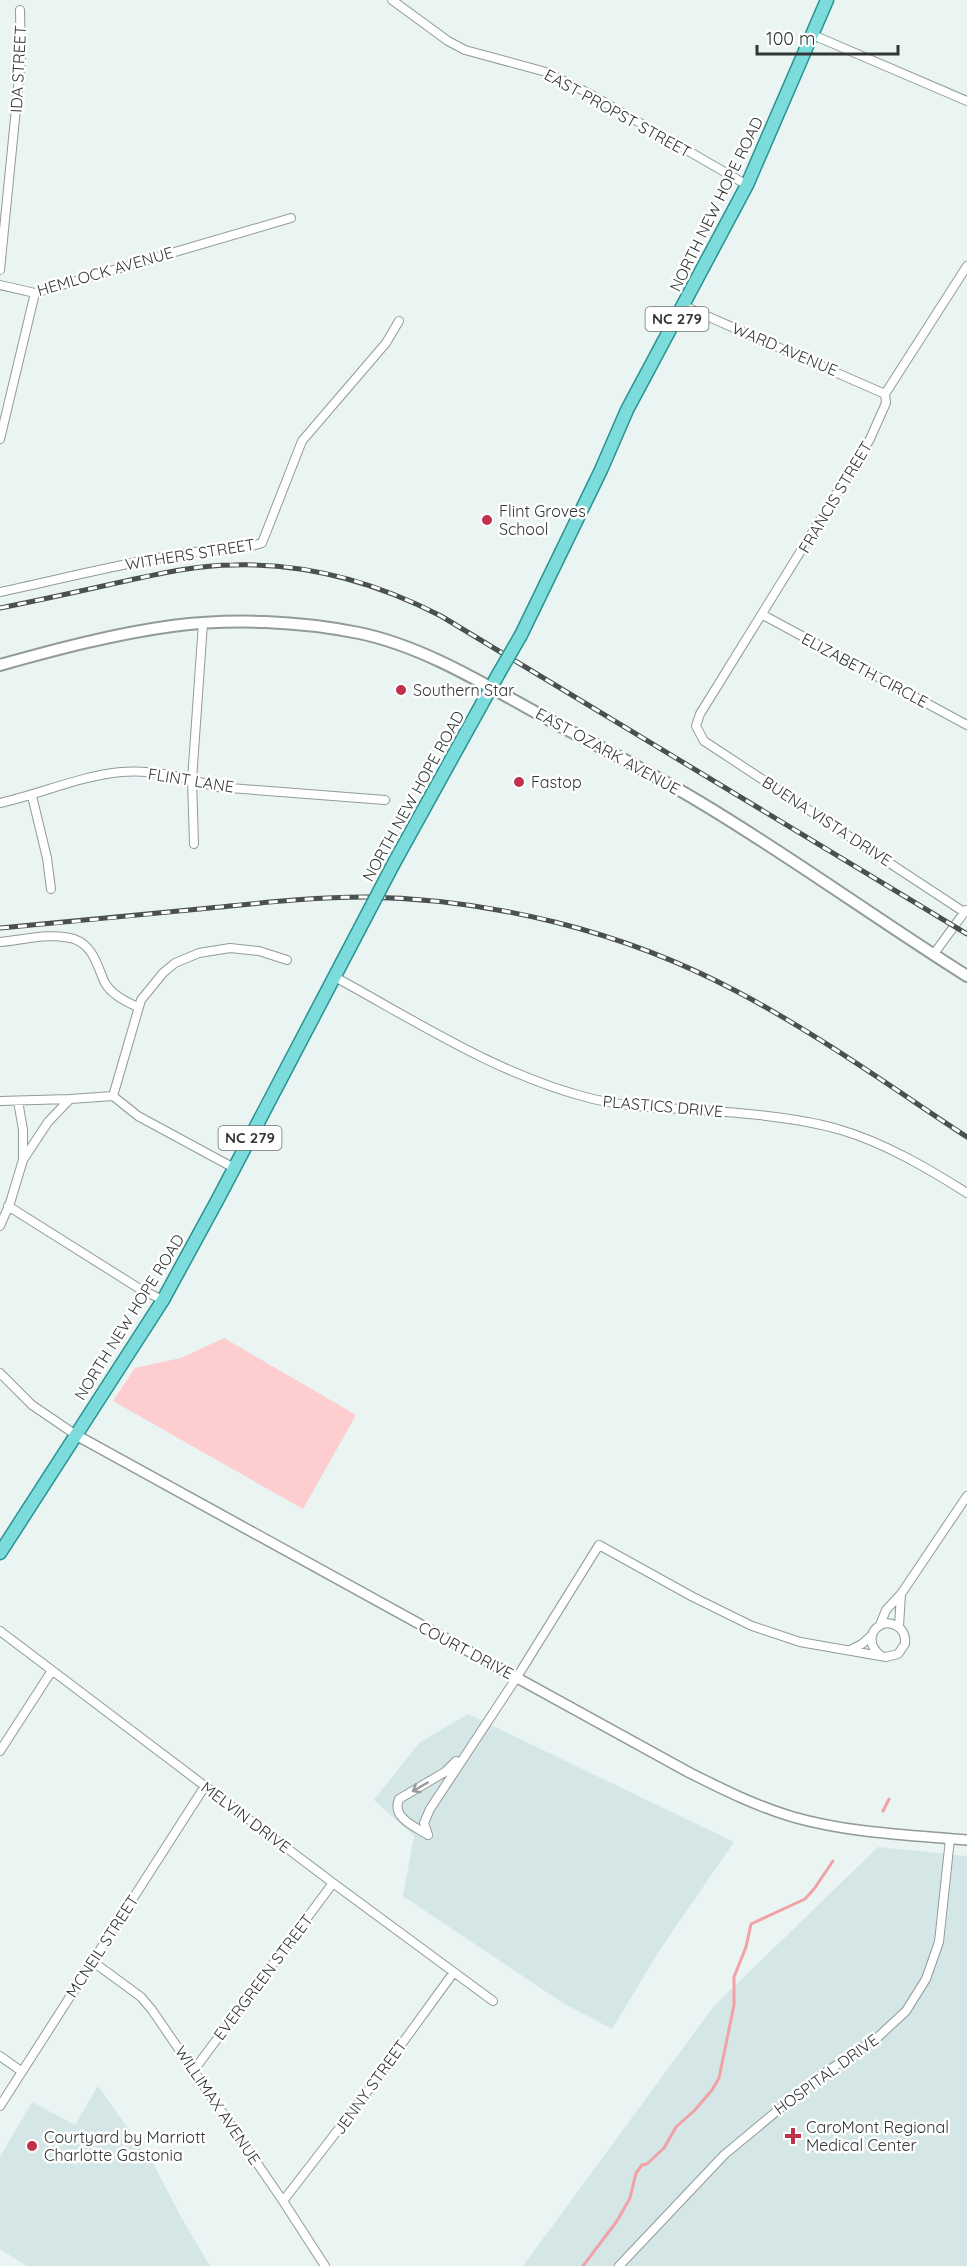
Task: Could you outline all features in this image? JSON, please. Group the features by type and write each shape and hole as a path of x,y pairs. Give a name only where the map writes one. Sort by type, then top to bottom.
{"main road":[{"name":"NORTH NEW HOPE ROAD","path":"0,1553 163,1300 394,863 520,635 601,470 627,410 747,185 827,0"},
{"name":"EAST OZARK AVENUE","path":"0,665 112,637 175,625 283,624 361,633 434,660 492,687 702,804 967,976"}],"street":[{"name":"EAST PROPST STREET","path":"392,0 448,41 465,50 546,72 590,94 747,185"},
{"name":"IDA STREET","path":"0,270 21,58 20,10"},
{"path":"813,35 967,101"},
{"name":"HEMLOCK AVENUE","path":"0,285 35,293 291,218"},
{"name":"FRANCIS STREET","path":"696,726 700,714 870,439 886,403 885,394 967,266"},
{"path":"0,439 35,293"},
{"name":"WARD AVENUE","path":"684,306 885,394"},
{"name":"WITHERS STREET","path":"0,592 130,562 188,552 248,548 262,543 302,441 386,344 399,321"},
{"name":"ELIZABETH CIRCLE","path":"763,615 967,725"},
{"path":"194,844 192,780 203,623"},
{"name":"BUENA VISTA DRIVE","path":"696,726 704,741 966,910"},
{"name":"FLINT LANE","path":"0,803 98,776 122,772 162,774 217,787 385,800"},
{"path":"32,796 47,858 51,889"},
{"path":"933,955 966,910"},
{"path":"0,942 47,937 75,939 84,944 93,954 106,984 113,993 138,1007"},
{"path":"113,1096 138,1007 147,991 175,963 199,953 230,948 245,949 287,960"},
{"name":"PLASTICS DRIVE","path":"335,977 482,1058 554,1089 596,1100 629,1105 736,1112 795,1119 826,1126 880,1145 967,1193"},
{"path":"0,1101 70,1100 113,1096 138,1116 234,1168"},
{"path":"0,1226 23,1160 48,1122 70,1100"},
{"path":"18,1101 23,1130 23,1160"},
{"path":"8,1206 140,1289 163,1300"},
{"name":"COURT DRIVE","path":"0,1373 32,1405 76,1435 690,1773 765,1808 836,1827 967,1840"},
{"path":"850,1650 862,1644 880,1625 886,1610 902,1594 967,1496"},
{"path":"466,1752 445,1772 399,1799 396,1805 400,1815 428,1835 424,1822 430,1809 517,1677 599,1545 693,1597 752,1626 800,1642 892,1657 903,1650 906,1637 899,1626 893,1623 880,1625"},
{"path":"899,1626 902,1594"},
{"name":"MELVIN DRIVE","path":"0,1631 51,1672 493,2001"},
{"path":"871,1636 871,1643 880,1655"},
{"path":"0,1751 51,1672"},
{"name":"MCNEIL STREET","path":"0,2106 204,1786"},
{"name":"HOSPITAL DRIVE","path":"619,2266 724,2155 796,2095 878,2037 906,2011 926,1979 936,1953 950,1839"},
{"name":"EVERGREEN STREET","path":"194,2070 333,1883"},
{"name":"WILLIMAX AVENUE","path":"92,1961 141,1997 194,2070 325,2266"},
{"name":"JENNY STREET","path":"283,2201 358,2104 454,1971"},
{"path":"0,2056 21,2071"}],"shaded area":[{"path":"224,1338 356,1415 303,1509 113,1401 135,1368 181,1358"},
{"path":"468,1714 734,1842 661,1948 612,2029 563,2003 403,1896 414,1836 374,1800 419,1743"},
{"name":"CaroMont Regional Medical Center","path":"878,1847 967,1856 967,2266 523,2266 714,2006"},
{"path":"98,2086 154,2165 210,2266 27,2266 0,2249 0,2157 32,2102 75,2125"}],"waterway":[{"path":"883,1811 889,1799"},
{"path":"583,2266 617,2221 630,2198 636,2173 642,2165 647,2164 664,2148 676,2127 695,2110 719,2078 734,2005 734,1977 746,1947 751,1924 805,1899 833,1861"}],"railway":[{"path":"0,608 163,573 220,565 288,567 315,571 366,584 441,616 967,934"},
{"path":"0,928 268,902 346,897 413,899 461,904 556,922 648,951 736,991 824,1042 967,1137"}],"place":[{"name":"Flint Groves School","path":"487,520"},
{"name":"Southern Star","path":"401,690"},
{"name":"Fastop","path":"519,782"},
{"name":"CaroMont Regional Medical Center","path":"793,2136"},
{"name":"Courtyard by Marriott Charlotte Gastonia","path":"32,2146"}]}
